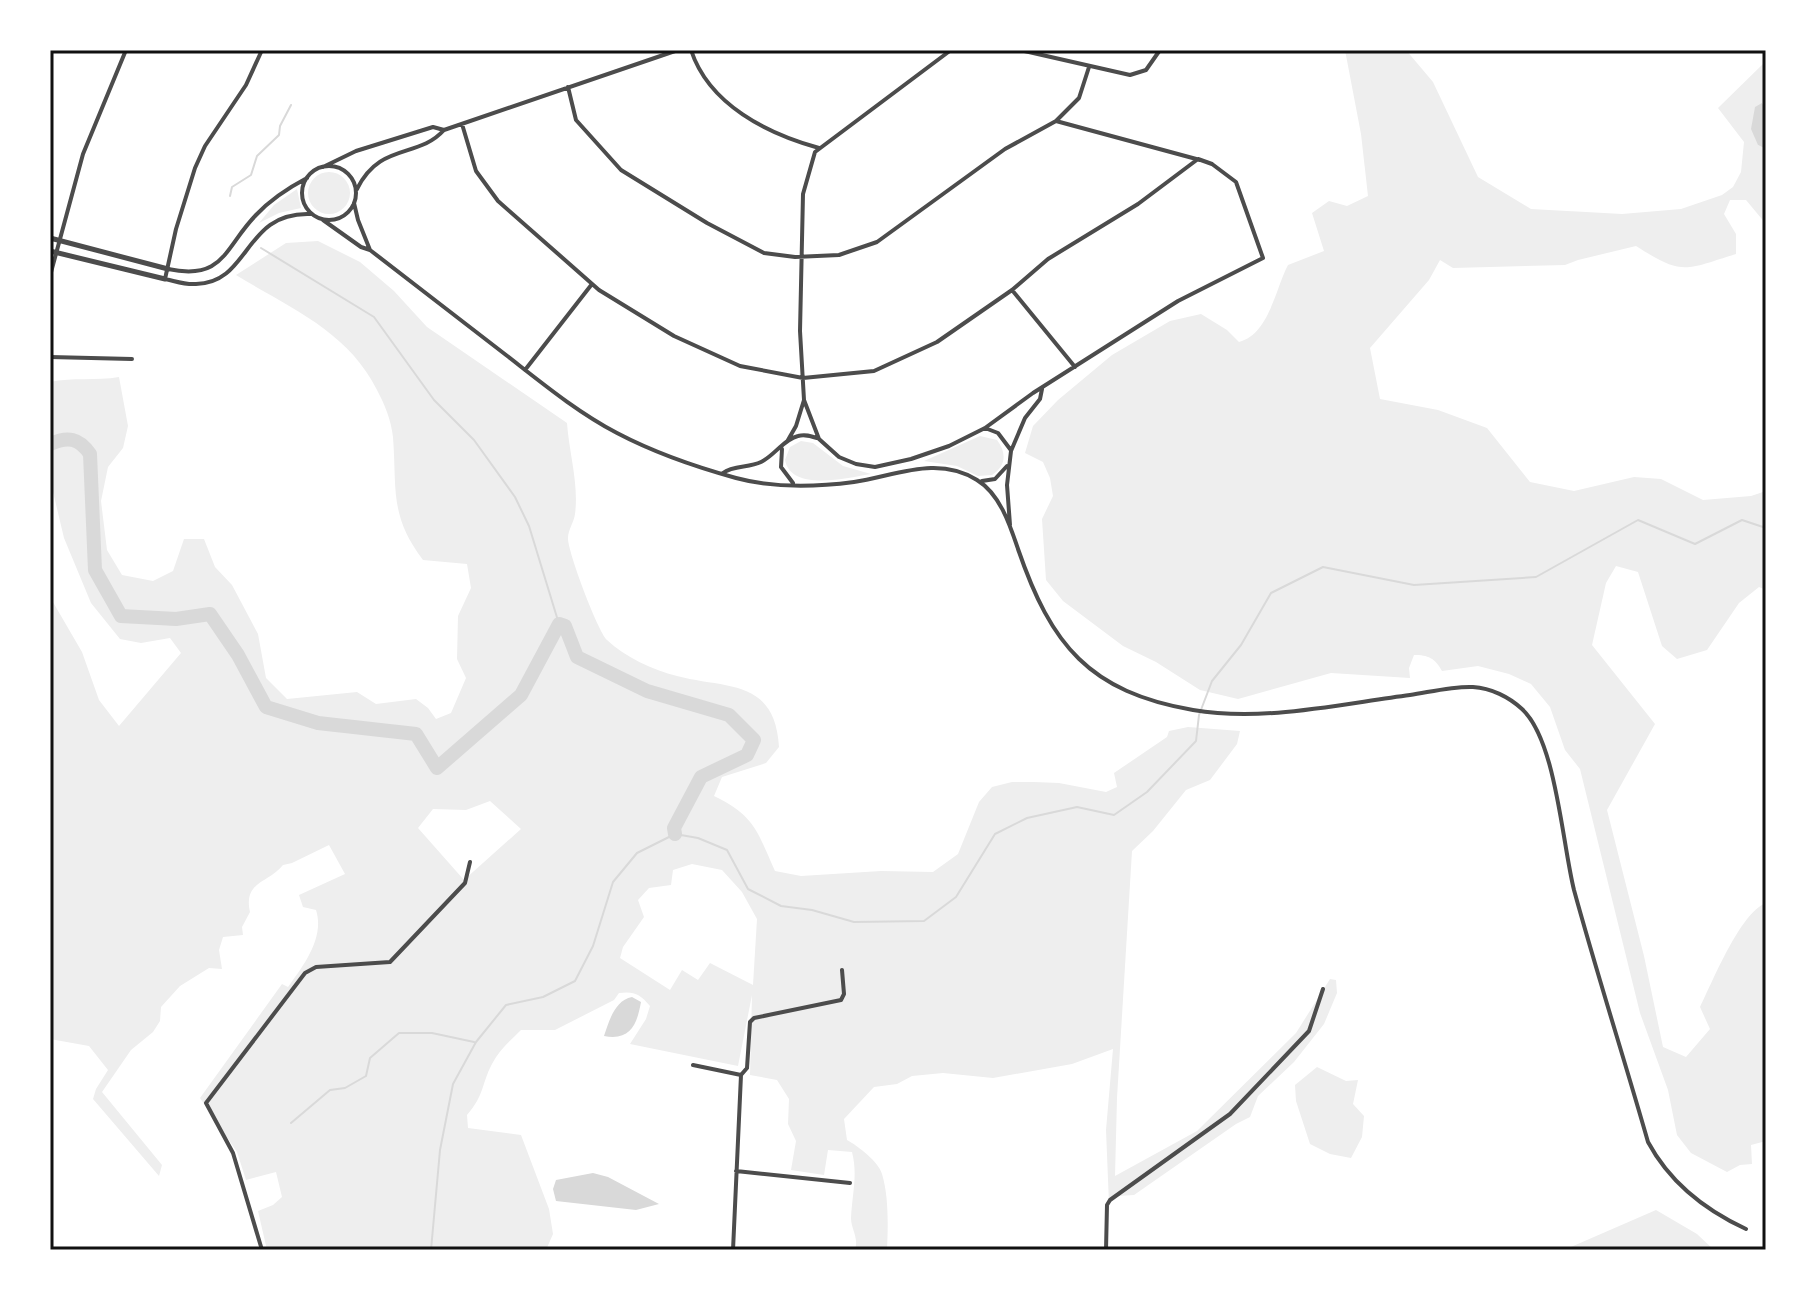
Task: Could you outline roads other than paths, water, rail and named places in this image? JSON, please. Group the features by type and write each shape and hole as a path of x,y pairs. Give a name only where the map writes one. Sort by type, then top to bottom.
{"street":[{"path":"50,276 53,252 83,154 126,50"},
{"path":"165,279 176,229 195,168 205,146 246,85 262,50"},
{"path":"370,250 354,203 356,190 365,174 382,159 436,138 444,130 678,50"},
{"path":"691,50 697,68 730,106 775,133 819,148"},
{"path":"951,50 815,152 803,194 800,331 804,400 819,439 832,452 847,461 865,466 884,466 930,453 985,428 1178,301 1263,258 1236,182 1212,164 1056,121"},
{"path":"1020,50 1130,75 1146,70 1160,50"},
{"path":"568,87 576,120 621,170 707,223 764,253 802,257 839,255 877,242 1005,149 1056,121 1079,98 1089,67"},
{"path":"462,124 476,171 498,201 592,284 674,336 740,366 803,378 874,371 937,342 1012,290 1048,259 1138,204 1198,159"},
{"path":"50,238 168,269 192,273 206,270 223,258 266,205 323,167 356,151 433,127 444,130"},
{"path":"323,167 336,167 347,173 356,190"},
{"path":"307,178 302,196 311,214"},
{"path":"323,220 342,217 354,203"},
{"path":"53,252 187,284 209,282 232,269 257,234 268,225 289,215 311,214 370,250 582,413 617,433 679,460 753,481 795,485 853,482 929,467 956,471 979,481 994,497 1010,525 1041,608 1073,653 1093,671 1118,686 1153,700 1232,714 1322,707 1469,687 1494,692 1524,710 1536,725 1546,752 1574,888 1648,1142 1664,1168 1688,1194 1746,1229"},
{"path":"206,270 209,282"},
{"path":"525,370 592,284"},
{"path":"1012,290 1075,367"},
{"path":"50,357 132,359"},
{"path":"1010,525 1008,463 1025,418 1040,399 1042,389"},
{"path":"723,473 762,462 782,447 796,426 804,400"},
{"path":"985,428 1002,437 1011,451"},
{"path":"788,440 804,435 819,439"},
{"path":"782,447 781,467 786,478 795,485"},
{"path":"979,481 995,479 1008,463"},
{"path":"262,1250 233,1153 206,1103 305,973 316,967 390,962 465,883 470,862"},
{"path":"733,1250 741,1075 747,1068 750,1022 754,1018 841,1000 844,994 842,970"},
{"path":"1106,1250 1107,1205 1110,1200 1230,1114 1309,1031 1323,989"},
{"path":"693,1065 741,1075"},
{"path":"736,1171 850,1183"}],"waterway":[{"path":"230,196 232,187 251,175 257,156 279,135 280,126 291,105"},
{"path":"261,248 374,317 434,400 474,440 515,497 529,526 559,624"},
{"path":"50,444 73,440 90,454 95,570 121,616 176,619 210,614 238,655 266,707 318,723 416,734 437,768 521,695 559,624 565,626 577,657 647,691 729,715 754,740 747,755 701,777 674,828 675,834"},
{"path":"431,1250 440,1150 453,1084 476,1042 506,1005 543,997 575,981 593,946 613,882 637,853 675,834 698,838 727,850 748,889 781,906 812,910 854,922 924,921 956,897 995,834 1027,818 1077,807 1114,815 1147,792 1196,741 1199,715 1212,681 1241,645 1271,593 1323,567 1414,585 1536,577 1638,520 1695,544 1742,520 1766,528"},
{"path":"291,1123 330,1090 345,1088 366,1076 370,1058 399,1033 432,1033 474,1042"}]}
